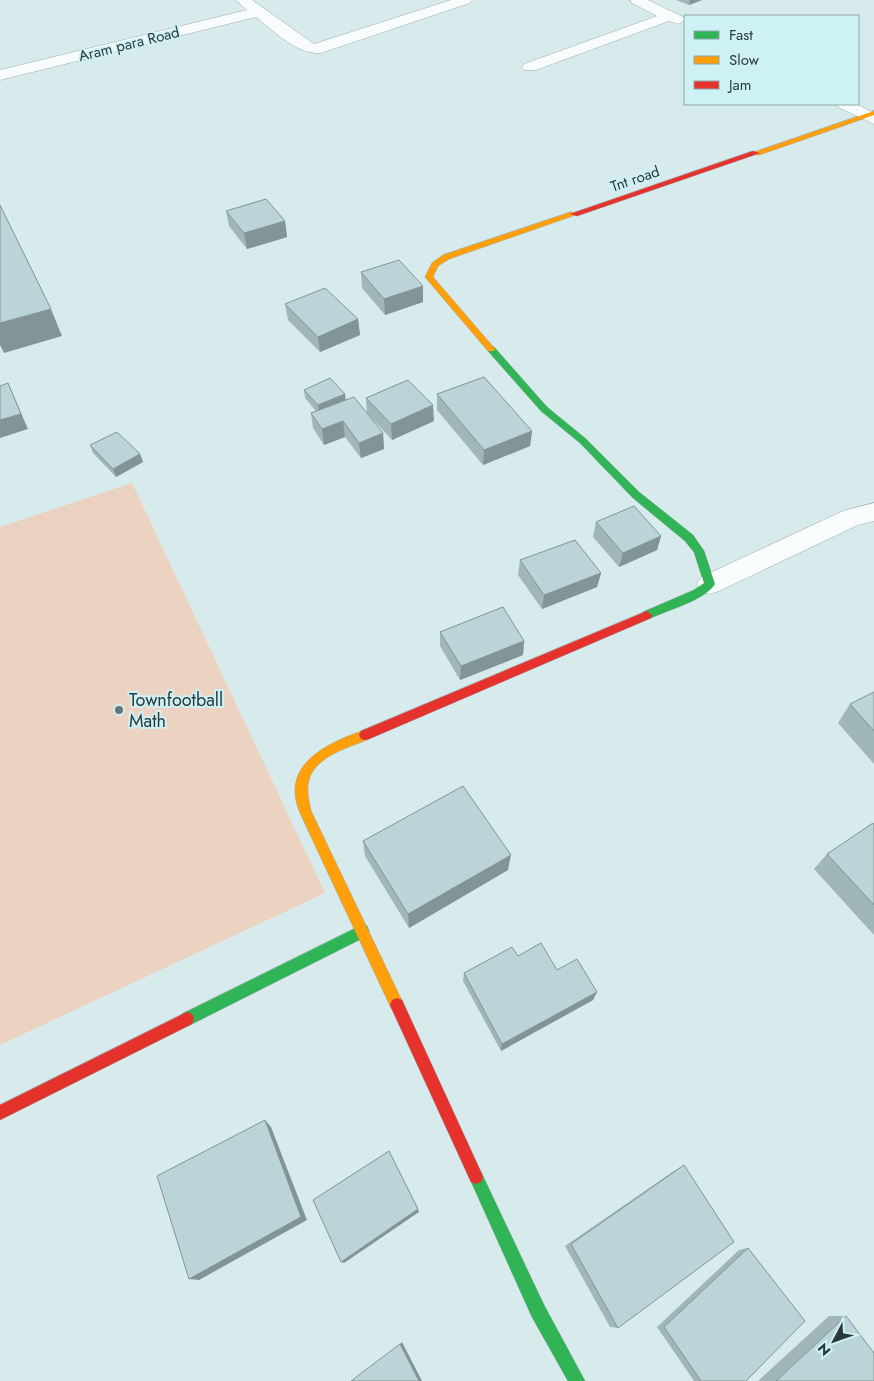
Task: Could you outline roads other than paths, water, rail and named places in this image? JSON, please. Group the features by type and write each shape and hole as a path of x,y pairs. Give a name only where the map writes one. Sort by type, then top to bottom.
{"street":[{"path":"242,0 306,46 321,48 465,0"},
{"path":"637,0 684,23"},
{"name":"Aram para Road","path":"0,75 257,12"},
{"path":"530,67 670,16"},
{"path":"846,105 872,116"},
{"name":"Tnt road","path":"710,584 699,550 689,538 636,496 584,441 544,409 434,284 429,277 431,269 437,262 446,257 872,116"},
{"path":"576,1381 538,1311 299,796 299,780 311,762 331,750 698,594 710,584 852,517 874,512"},
{"path":"0,1113 362,931"}],"place":[{"name":"Townfootball Math","path":"119,710"}]}
